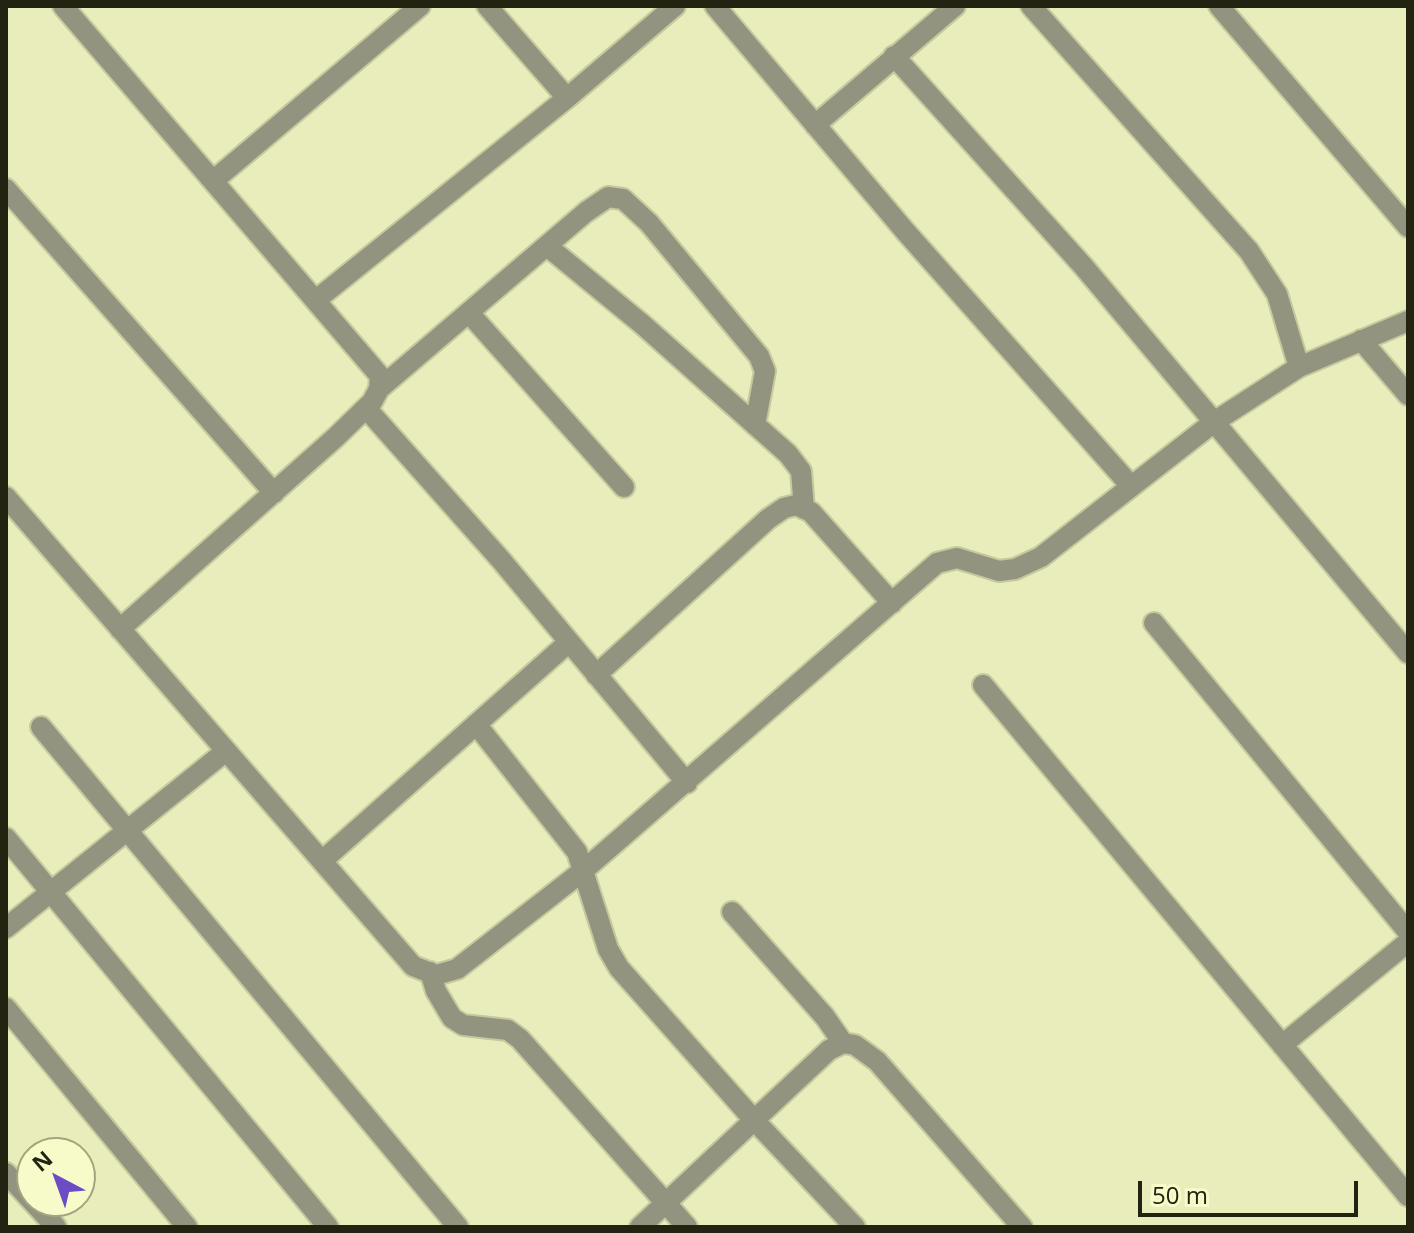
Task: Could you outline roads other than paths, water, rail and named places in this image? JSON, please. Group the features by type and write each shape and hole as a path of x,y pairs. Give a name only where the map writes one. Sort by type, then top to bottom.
{"street":[{"path":"63,6 380,376 379,389"},
{"path":"213,181 420,6"},
{"path":"487,6 567,98"},
{"path":"316,300 567,98 675,6"},
{"path":"715,6 905,231 1131,486"},
{"path":"815,125 955,6"},
{"path":"1031,6 1249,251 1277,294 1299,367"},
{"path":"1219,6 1408,227"},
{"path":"894,56 1084,267 1408,653"},
{"path":"6,189 274,493"},
{"path":"120,629 366,408 379,389 586,212 608,197 623,199 649,223 759,356 765,371 755,425"},
{"path":"547,246 642,324 788,454 801,471 804,509"},
{"path":"470,314 624,487"},
{"path":"6,498 413,966 436,975 457,969 584,870 937,563 957,558 999,571 1015,569 1041,557 1214,422 1299,367 1408,321"},
{"path":"1361,340 1408,395"},
{"path":"366,408 501,560 687,783"},
{"path":"596,675 768,519 784,508 796,505 811,512 892,603"},
{"path":"1154,623 1408,932"},
{"path":"322,861 569,642"},
{"path":"983,685 1408,1196"},
{"path":"476,724 577,852 608,949 619,968 754,1120 855,1227"},
{"path":"41,727 458,1227"},
{"path":"6,928 226,751"},
{"path":"6,838 328,1227"},
{"path":"732,912 825,1017 843,1043"},
{"path":"1282,1045 1408,942"},
{"path":"430,972 436,991 452,1018 463,1025 508,1030 520,1039 687,1227"},
{"path":"6,1008 187,1227"},
{"path":"640,1227 829,1050 843,1043 855,1045 877,1061 1022,1227"},
{"path":"6,1173 56,1227"}]}
